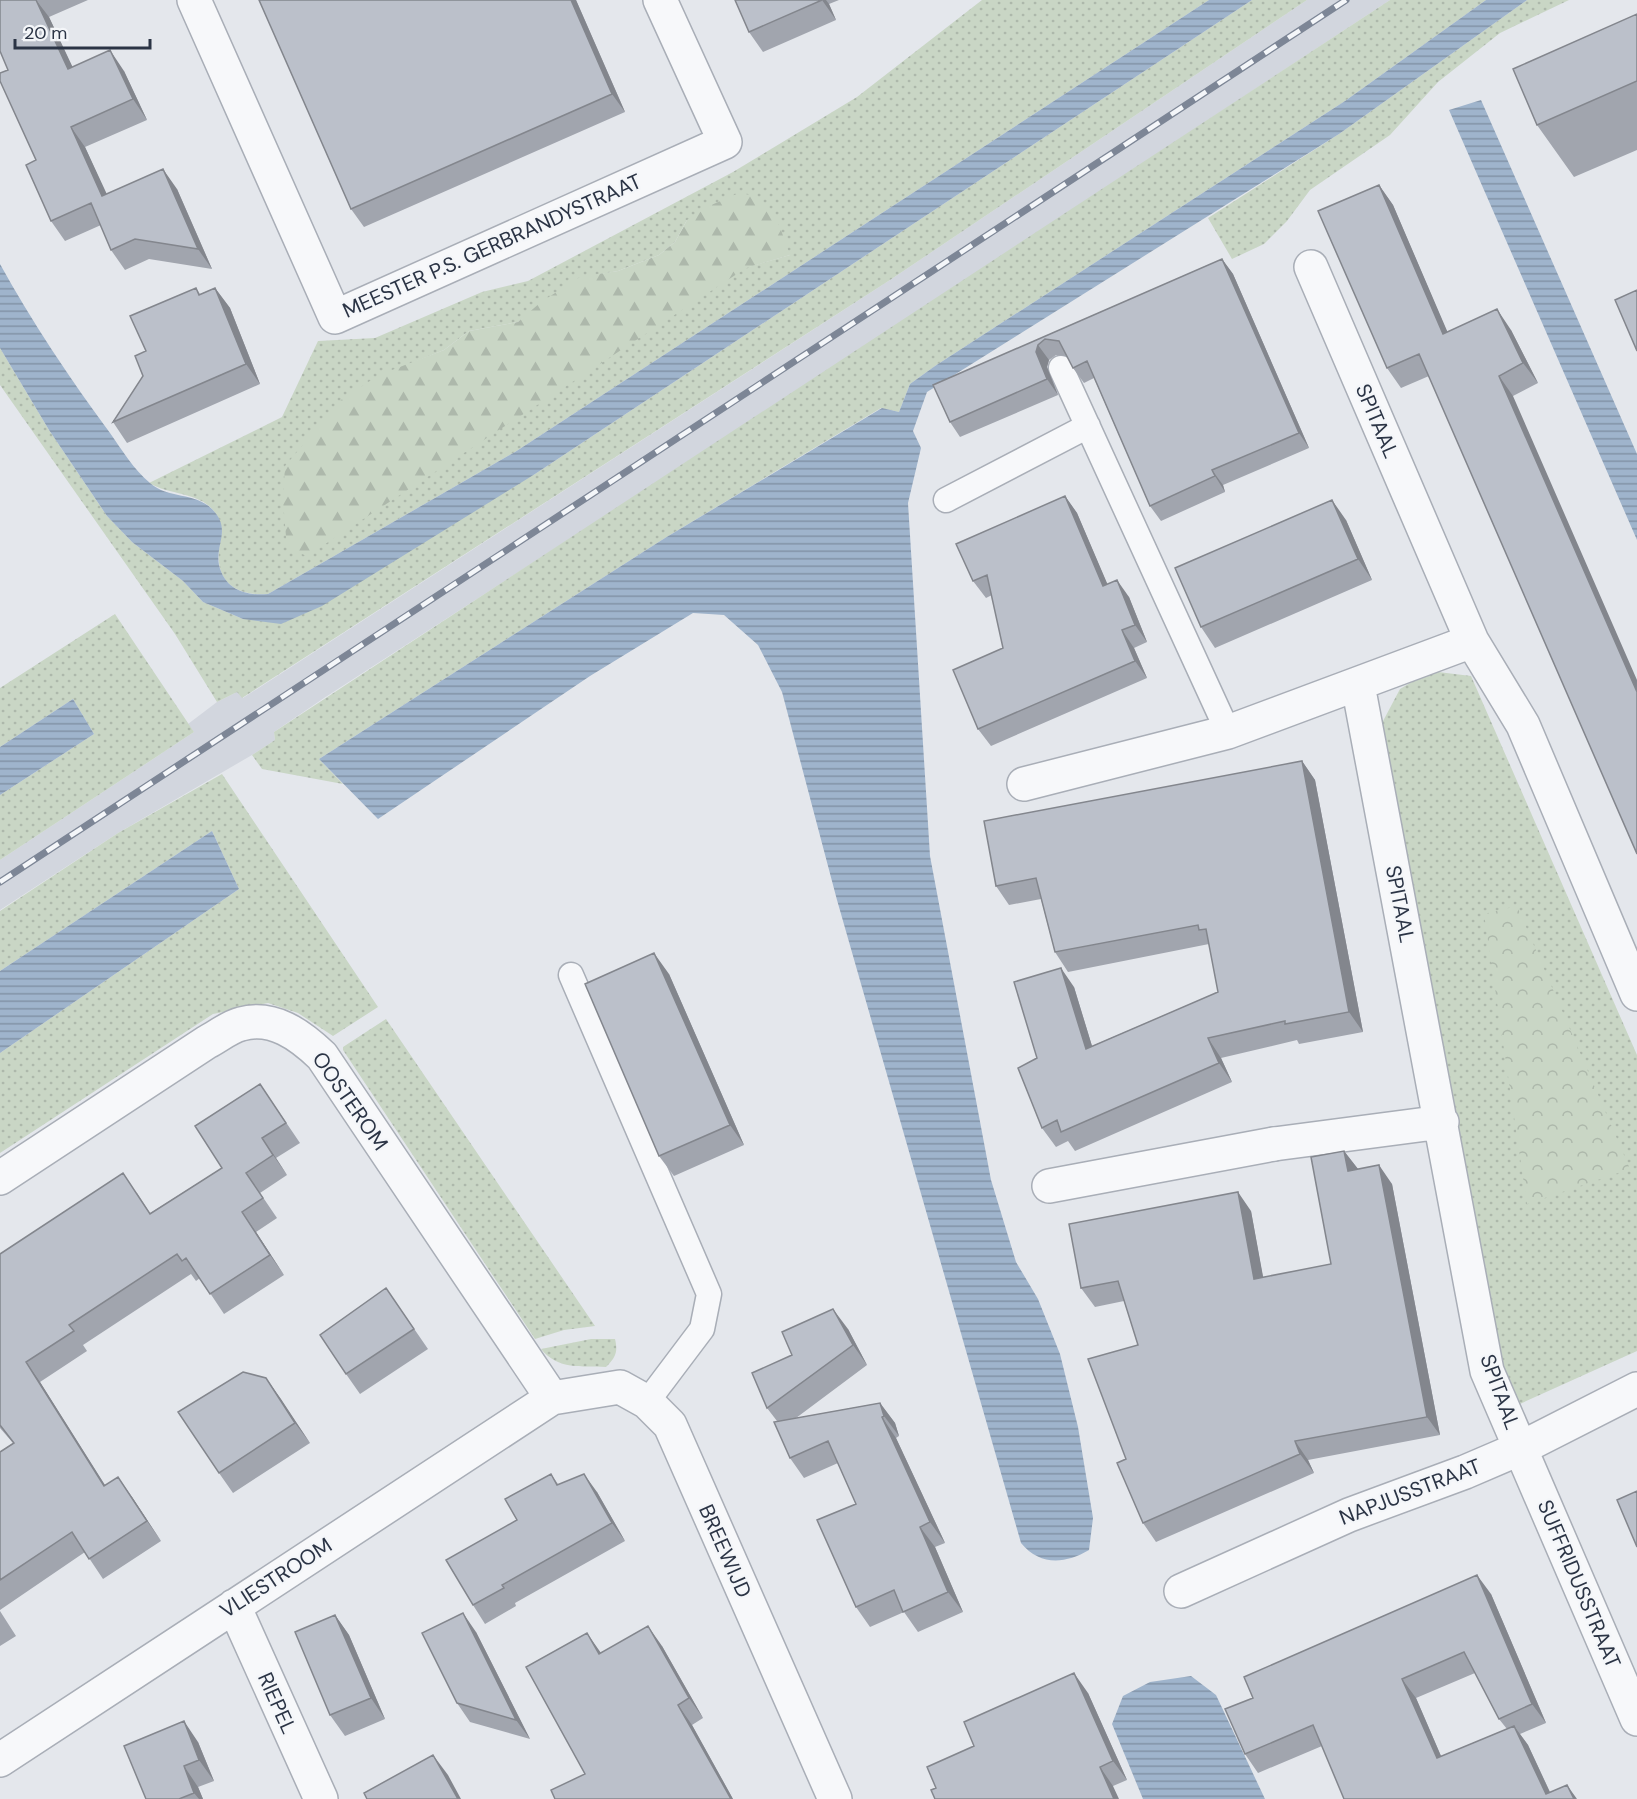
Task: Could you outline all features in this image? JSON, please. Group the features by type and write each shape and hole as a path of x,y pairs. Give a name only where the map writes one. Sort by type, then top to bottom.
{"street":[{"name":"MEESTER P.S. GERBRANDYSTRAAT","path":"194,0 335,317 725,142 660,0"},
{"name":"SPITAAL","path":"1311,267 1472,641 1523,725 1637,994"},
{"path":"1024,784 1228,732 1472,641"},
{"name":"SPITAAL","path":"1358,685 1487,1371 1521,1448"},
{"name":"OOSTEROM","path":"0,1178 207,1042 241,1024 270,1023 300,1035 322,1056 552,1398"},
{"path":"1049,1186 1274,1144 1442,1122"},
{"name":"BREEWIJD","path":"552,1398 620,1386 647,1402 670,1425 835,1799"},
{"name":"NAPJUSSTRAAT","path":"1181,1591 1348,1515 1465,1472 1521,1448 1637,1389"},
{"name":"VLIESTROOM","path":"0,1760 552,1398"},
{"name":"SUFFRIDUSSTRAAT","path":"1521,1448 1637,1719"},
{"name":"RIEPEL","path":"234,1606 321,1799"}],"lane":[{"path":"1061,368 1228,732"},
{"path":"946,500 1088,426"},
{"path":"571,975 709,1294 702,1329 647,1402"}],"shaded area":[{"path":"1307,0 1390,0 745,425 324,698 274,732 275,740 118,833 0,910 0,860 194,732 188,724 217,702 237,692 243,698 890,280"}],"green space":[{"path":"982,0 1209,0 515,452 268,594 244,592 230,585 225,579 219,563 221,524 207,504 149,483 282,417 318,341 375,338 482,292 528,281 733,172 857,97","holes":["687,220 790,255 412,363 444,350 469,331 518,322 580,278 618,271 659,255 675,242"]},
{"path":"1252,0 1307,0 890,280 242,698 237,692 217,702 175,634 0,385 0,348 49,430 107,516 132,542 183,581 203,602 243,619 535,474"},
{"path":"1390,0 1486,0 1345,101 935,366 910,384 899,412 881,408 665,538 319,759 343,784 262,769 252,755 275,740 274,732"},
{"path":"1527,0 1569,0 1500,33 1438,82 1390,135 1310,190 1287,221 1264,244 1232,259 1208,218 1339,134"},
{"path":"739,193 760,200 768,207 774,215 790,255 746,268 307,556 287,548 283,501 285,466 341,400 379,375 444,350 469,331 518,322 541,302 580,277 618,271 659,255 675,242 687,220 709,206"},
{"path":"115,614 194,732 0,860 0,795 94,734 73,699 0,747 0,688"},
{"path":"1430,671 1471,676 1637,1055 1637,1351 1511,1408 1382,723 1400,689"},
{"path":"222,774 378,1007 333,1036 298,1013 268,1003 213,1014 0,1153 0,1053 239,889 212,831 0,971 0,911 118,833"},
{"path":"1517,906 1630,1169 1527,1204 1484,914"},
{"path":"386,1019 595,1326 564,1330 535,1339 343,1050 343,1047"},
{"path":"591,1339 615,1339 615,1354 606,1367 562,1364 541,1349"}],"water":[{"path":"1209,0 1252,0 535,474 322,606 281,624 243,619 203,602 183,581 132,542 107,516 49,430 0,348 0,264 66,371 139,472 157,488 198,500 218,516 222,530 219,565 226,580 231,586 244,592 268,594 515,452"},
{"path":"1486,0 1527,0 1339,134 927,392 913,431 921,448 908,503 930,856 991,1180 1016,1262 1038,1299 1060,1354 1078,1427 1093,1518 1089,1550 1062,1560 1045,1559 1036,1556 1021,1543 837,900 782,692 758,645 724,615 693,613 590,676 378,819 319,759 665,538 882,408 899,412 910,384 935,366 1345,101"},
{"path":"1481,100 1637,454 1637,540 1449,110"},
{"path":"73,699 94,734 0,795 0,747"},
{"path":"212,831 239,889 0,1053 0,971"},
{"path":"1191,1676 1216,1695 1265,1799 1143,1799 1112,1724 1123,1696 1150,1682"}],"building":[{"path":"0,0 36,0 68,69 110,50 133,99 71,127 102,196 163,169 198,249 135,239 111,250 91,203 51,221 26,165 36,160 0,81 0,73 8,70 0,51"},
{"path":"259,0 571,0 612,94 351,209"},
{"path":"735,0 822,0 749,32"},
{"path":"1637,14 1637,81 1537,125 1513,69"},
{"path":"1379,185 1443,334 1497,309 1523,363 1499,376 1637,692 1637,854 1419,354 1387,368 1318,211"},
{"path":"1222,259 1299,433 1212,470 1215,476 1150,506 1087,361 1073,368 1059,341 1045,339 1038,345 1036,352 1047,379 950,422 933,385"},
{"path":"196,288 199,295 215,288 246,364 113,422 143,376 135,356 146,351 130,316"},
{"path":"1637,290 1637,351 1615,300"},
{"path":"1065,496 1103,586 1117,580 1135,625 1122,630 1135,661 978,729 953,670 1003,648 987,575 973,581 956,544"},
{"path":"1332,500 1358,559 1201,627 1175,568"},
{"path":"1302,761 1349,1012 1285,1024 1285,1021 1208,1038 1219,1063 1061,1132 1057,1120 1042,1128 1018,1068 1037,1058 1014,982 1061,968 1086,1049 1218,992 1206,929 1199,930 1198,925 1055,952 1036,878 996,886 984,821"},
{"path":"654,953 730,1125 659,1156 585,984"},
{"path":"260,1084 286,1123 262,1138 273,1155 246,1173 263,1198 242,1212 270,1255 210,1294 186,1258 182,1261 177,1254 69,1325 74,1331 26,1362 104,1486 118,1477 147,1521 89,1559 72,1532 0,1580 0,1452 14,1443 0,1425 0,1254 123,1173 150,1214 222,1168 195,1126"},
{"path":"1344,1151 1348,1171 1379,1165 1427,1417 1295,1441 1300,1454 1143,1523 1117,1463 1126,1459 1088,1359 1138,1345 1118,1281 1081,1288 1069,1224 1238,1192 1254,1279 1331,1264 1311,1157"},
{"path":"386,1288 414,1329 346,1374 320,1335"},
{"path":"833,1309 853,1345 767,1408 752,1373 792,1355 782,1332"},
{"path":"243,1372 266,1378 295,1423 219,1473 178,1412"},
{"path":"880,1403 884,1416 882,1417 930,1522 920,1527 948,1592 903,1612 894,1590 856,1607 817,1520 856,1504 828,1441 790,1458 774,1422"},
{"path":"551,1474 557,1485 584,1474 612,1523 502,1585 504,1588 473,1605 446,1560 517,1520 505,1499"},
{"path":"1637,1491 1637,1547 1617,1500"},
{"path":"1477,1575 1532,1704 1499,1719 1464,1652 1402,1679 1437,1758 1514,1726 1546,1794 1567,1785 1574,1799 1344,1799 1313,1725 1245,1754 1225,1709 1253,1698 1244,1677"},
{"path":"463,1613 516,1720 457,1703 422,1633"},
{"path":"335,1615 371,1698 330,1715 295,1632"},
{"path":"648,1626 689,1698 678,1705 731,1799 555,1799 551,1790 585,1774 526,1667 587,1633 599,1654"},
{"path":"1074,1673 1113,1761 1100,1767 1114,1799 935,1799 931,1790 936,1788 927,1767 974,1746 964,1722"},
{"path":"184,1721 199,1760 184,1766 194,1793 179,1799 146,1799 124,1746"},
{"path":"433,1755 458,1799 367,1799 364,1793"}],"railway":[{"path":"0,882 1346,0"}]}
